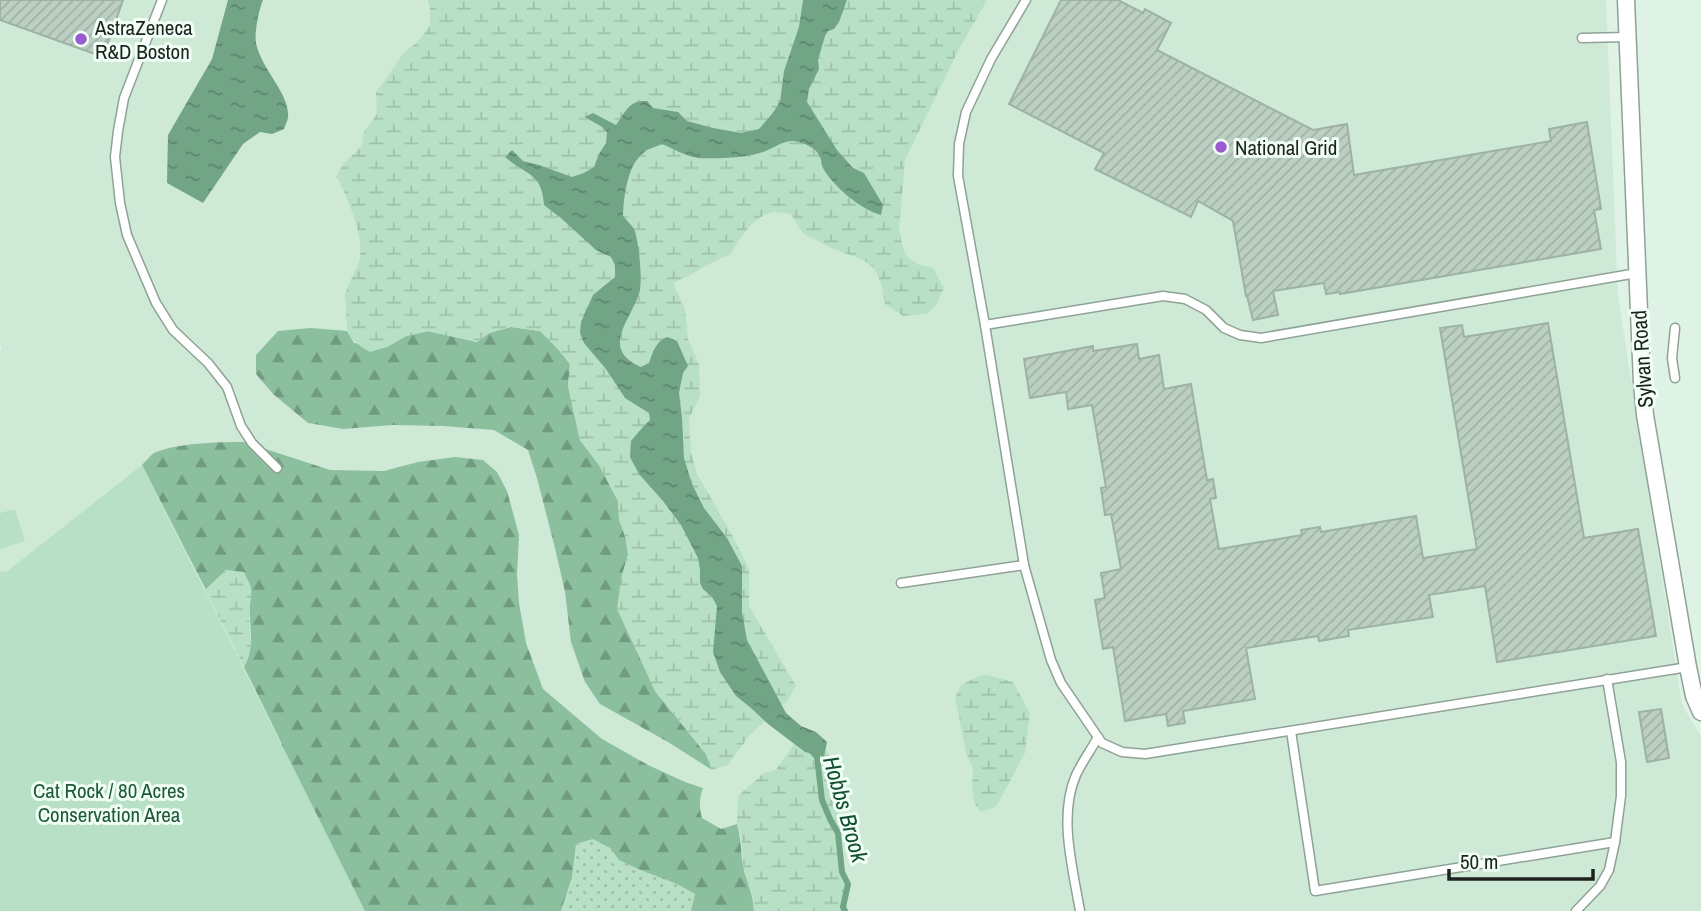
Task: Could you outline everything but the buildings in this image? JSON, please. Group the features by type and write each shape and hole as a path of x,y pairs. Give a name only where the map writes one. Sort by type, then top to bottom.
{"street":[{"name":"Sylvan Road","path":"1626,0 1645,415 1688,667 1701,712"}],"lane":[{"path":"162,0 124,98 118,131 115,157 120,204 127,235 166,320 208,363 226,387 241,426 252,443 277,468"},
{"path":"1026,0 990,60 965,112 959,144 958,176 1024,565 1056,672 1102,743 1122,752 1145,754 1688,667"},
{"path":"1582,38 1627,37"},
{"path":"985,325 1163,296 1185,299 1206,310 1224,328 1240,335 1261,338 1637,273"},
{"path":"1675,328 1672,358 1675,378"},
{"path":"901,583 1024,565"},
{"path":"1576,911 1600,886 1609,870 1615,842 1621,796 1620,762 1607,679"},
{"path":"1291,731 1315,891 1615,842"},
{"path":"1080,911 1067,829 1068,807 1075,776 1098,737"}],"shaded area":[{"path":"0,0 1606,0 1618,296 1682,705 1701,736 1701,911 365,911 142,465 6,572 0,571"}],"green space":[{"path":"428,0 987,0 958,51 905,160 899,230 903,248 911,260 933,268 944,288 936,305 927,314 903,316 885,304 882,286 871,266 806,235 791,214 766,214 753,223 730,255 673,283 685,309 688,339 699,364 700,396 689,419 691,452 697,474 749,569 749,606 796,686 786,703 749,736 728,765 712,770 706,754 655,691 617,609 628,555 619,519 618,501 599,465 580,440 568,386 570,363 558,349 540,331 511,327 489,333 477,342 428,331 406,336 387,347 370,352 356,343 349,334 345,295 359,261 360,247 350,205 338,178 335,179 344,163 362,146 364,132 377,114 376,93 403,54 430,26"},
{"path":"511,327 540,331 570,364 568,386 580,440 599,465 618,501 619,519 628,555 621,579 637,650 655,691 706,754 712,770 600,704 585,682 571,642 565,592 528,450 494,430 393,425 343,429 308,423 273,394 256,374 256,355 278,331 311,328 347,331 354,343 387,347 406,336 428,331 477,342 489,333"},
{"path":"244,442 330,470 384,471 418,462 455,457 483,460 497,472 507,491 519,535 519,603 526,643 543,689 602,739 648,765 703,788 700,803 702,818 721,829 737,824 743,867 754,911 691,911 695,894 619,860 610,848 593,839 576,844 572,877 561,911 138,911 282,744 244,667 251,643 251,589 226,570 206,590 142,465 154,453 174,447"},
{"name":"Cat Rock / 80 Acres Conservation Area","path":"142,465 365,911 0,911 0,571 6,572"},
{"path":"15,509 25,541 0,549 0,513"},
{"path":"226,570 244,572 251,588 250,647 244,667 205,590"},
{"path":"987,675 1013,682 1030,713 1025,753 996,807 980,812 974,802 973,768 966,753 955,698 961,685"},
{"path":"794,744 805,752 824,756 826,749 840,775 838,801 845,903 848,911 754,911 753,896 744,872 741,836 737,824 738,796 764,773 776,770"},
{"path":"593,839 610,848 619,860 696,894 691,911 561,911 572,877 576,844"}],"water":[{"path":"228,0 263,0 257,22 256,43 287,105 288,117 284,129 272,134 260,132 243,144 203,203 167,183 168,135 212,59"},
{"path":"803,0 847,0 839,22 825,36 818,60 819,69 809,89 807,102 837,150 853,168 864,173 883,205 881,215 856,203 840,189 823,168 816,151 799,142 785,142 756,154 722,158 693,157 662,144 647,150 631,171 624,199 623,216 636,234 641,281 639,294 621,334 620,343 622,352 629,360 641,367 649,363 660,341 667,337 677,341 688,366 683,373 679,393 684,458 692,484 704,508 727,538 742,566 742,612 747,640 786,713 827,742 824,757 805,752 768,724 736,696 720,672 713,652 717,606 700,583 698,558 681,525 639,474 630,457 631,441 650,420 649,413 625,398 584,343 580,333 581,322 593,295 615,277 615,265 611,257 596,250 544,205 537,181 505,157 512,150 523,161 572,177 584,173 594,167 606,143 607,132 585,117 593,113 616,125 628,107 641,101 647,101 653,108 678,112 687,121 713,128 741,133 759,129 780,102 784,71 799,27"}],"waterway":[{"name":"Hobbs Brook","path":"810,749 817,757 822,800 838,833 842,872 848,884 843,907 845,911"}],"place":[{"name":"AstraZeneca R&D Boston","path":"81,39"},
{"name":"National Grid","path":"1221,147"}]}
